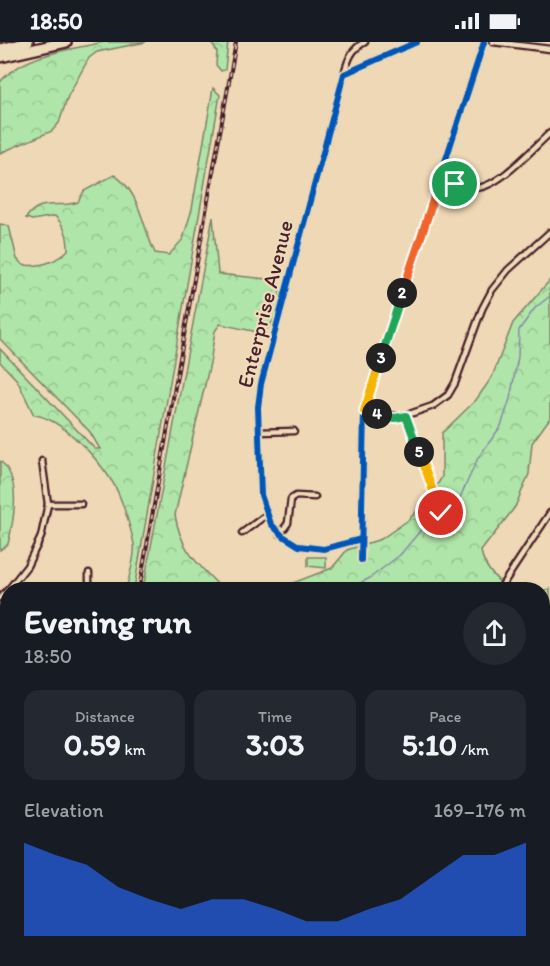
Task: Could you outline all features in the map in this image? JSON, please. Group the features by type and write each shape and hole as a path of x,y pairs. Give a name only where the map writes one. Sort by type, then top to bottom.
{"highway":[{"path":"0,49 28,42"},
{"path":"0,57 66,42"}],"street":[{"name":"Enterprise Avenue","path":"361,539 316,550 299,546 280,534 266,515 261,495 259,432 261,384 344,74 349,56 365,42"},
{"path":"344,74 417,42"},
{"path":"361,560 364,411 484,42"},
{"path":"493,42 550,49"},
{"path":"440,178 473,188 491,184 550,134"},
{"path":"364,411 389,417 406,416 433,406 448,395 455,383 482,309 492,290 508,270 550,232"},
{"path":"406,416 441,513"},
{"path":"259,432 294,430"},
{"path":"14,582 33,557 41,537 48,504 42,461"},
{"path":"280,534 288,523 291,499 296,496 315,497"},
{"path":"48,504 81,504"},
{"path":"504,582 550,513"},
{"path":"242,533 266,515"},
{"path":"89,573 89,582"}],"green space":[{"path":"104,42 146,42 97,52 89,58 68,96 59,123 52,131 0,153 0,82 21,65 34,59"},
{"path":"211,42 228,42 225,70 221,71 216,65 217,52"},
{"path":"213,88 220,95 135,582 128,582 134,544 116,488 78,441 56,424 34,415 17,380 0,362 0,349 95,449 100,449 90,432 0,339 0,224 9,226 17,259 23,265 53,261 68,250 67,236 61,224 55,216 32,220 26,218 37,208 78,202 84,191 114,175 130,190 155,253 169,255 183,239 192,209"},
{"path":"213,217 218,274 277,280 280,302 276,316 262,333 220,324 215,331 210,363 175,515 186,548 215,582 144,582"},
{"path":"550,280 550,418 532,443 529,474 515,507 481,551 491,573 500,582 295,582 332,568 347,550 381,539 407,521 428,500 442,477 442,433 476,400 492,377 513,323"},
{"path":"0,461 7,468 14,488 14,512 8,544 0,550"},
{"path":"308,557 326,557 326,568 308,566"}],"waterway":[{"path":"362,582 400,555 420,531 458,502 478,458 501,426 510,399 518,357 519,330 535,308 550,296"}],"railway":[{"path":"140,582 236,42"}],"cycle path":[{"path":"361,539 324,549 299,546 283,536 271,524 261,495 258,407 261,384 344,74 417,42"},
{"path":"361,560 364,411 484,42"}],"route":[{"path":"441,513 406,416 395,418 364,411 440,178 455,184"}]}
